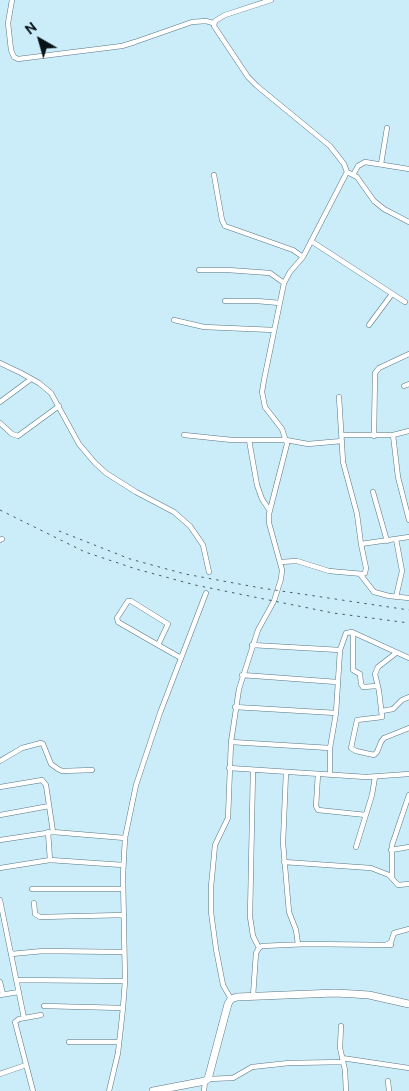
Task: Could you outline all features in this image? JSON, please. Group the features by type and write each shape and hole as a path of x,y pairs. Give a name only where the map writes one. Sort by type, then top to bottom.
{"main road":[{"path":"153,1091 179,1088 207,1080 231,999 253,996 354,994 369,995 409,1004"}],"street":[{"path":"12,0 8,22 11,50 14,57 18,60 122,46 192,22 206,21 213,23 238,65 248,77 330,146 344,164 347,172 303,257 290,272 284,283 264,380 263,400 265,407 282,429 287,449 270,511 269,522 270,532 280,562 282,579 258,630 242,675 235,707 231,742 228,818 215,845 211,912 223,985 231,999"},
{"path":"213,23 217,18 225,14 271,0"},
{"path":"381,164 387,128"},
{"path":"353,174 362,163 409,169"},
{"path":"347,172 353,174 361,181 374,201 384,209 409,222"},
{"path":"214,175 222,220 225,226 293,250 303,257"},
{"path":"311,241 405,302"},
{"path":"199,270 266,272 274,274 284,283"},
{"path":"369,325 392,294"},
{"path":"225,301 280,303"},
{"path":"174,320 204,327 274,330"},
{"path":"374,436 375,372 379,368 409,354"},
{"path":"1,365 32,379 46,388 59,406 79,444 95,463 120,482 174,512 195,531 203,544 209,572"},
{"path":"0,402 32,379"},
{"path":"280,562 297,561 322,569 360,574 366,571 357,514 346,476 339,397"},
{"path":"0,422 12,434 18,436 59,406"},
{"path":"184,435 249,440 286,440 308,444 342,438 393,435 409,431"},
{"path":"393,435 398,477 409,520"},
{"path":"249,440 259,493 270,511"},
{"path":"374,492 386,541"},
{"path":"361,544 409,537"},
{"path":"396,539 402,570 396,597"},
{"path":"402,570 409,570"},
{"path":"360,574 374,592 409,598"},
{"path":"109,1091 119,1042 125,981 123,865 125,838 136,784 160,713 206,593"},
{"path":"158,645 168,624 128,601 117,618 118,622 158,645 181,658"},
{"path":"330,775 330,748 336,713 340,650 346,633 353,633 409,658"},
{"path":"353,633 353,670 360,674 363,687 377,686"},
{"path":"252,645 340,650"},
{"path":"396,653 376,670 375,678 382,712 381,718 357,720 352,749 374,755 384,738 409,728"},
{"path":"242,675 337,682"},
{"path":"382,712 393,709 402,700 409,697"},
{"path":"235,707 336,713"},
{"path":"231,742 330,748"},
{"path":"0,761 22,748 41,743 51,764 58,770 92,770"},
{"path":"230,768 374,777 409,774"},
{"path":"252,770 250,918 253,936 258,948 253,996"},
{"path":"286,772 283,824 284,862 289,912 296,930 298,944"},
{"path":"318,774 316,806 318,810 366,815"},
{"path":"356,847 372,795 374,777"},
{"path":"0,787 42,780 46,785 51,832 50,860"},
{"path":"392,877 391,850 393,840 407,809 409,795"},
{"path":"0,815 49,806"},
{"path":"0,840 51,832 125,838"},
{"path":"391,850 409,847"},
{"path":"0,868 50,860 123,865"},
{"path":"284,862 364,868 392,877 398,885 409,884"},
{"path":"32,889 123,888"},
{"path":"0,900 24,1018"},
{"path":"34,903 35,914 40,916 124,915"},
{"path":"258,948 270,945 298,944 388,945 394,933 409,929"},
{"path":"0,937 7,936"},
{"path":"11,954 43,951 124,952"},
{"path":"17,980 125,981"},
{"path":"0,982 2,995 19,992"},
{"path":"44,1006 123,1008"},
{"path":"33,1091 15,1025 17,1020 41,1015"},
{"path":"341,1026 340,1043 346,1091"},
{"path":"70,1042 119,1042"},
{"path":"204,1091 207,1080 232,1078 249,1068 264,1066 343,1060 409,1068"},
{"path":"0,1074 26,1065"},
{"path":"388,1081 389,1091"}],"railway":[{"path":"0,510 85,552 136,569 195,585 333,613 409,623"},
{"path":"59,531 130,559 185,574 261,588 409,610"}]}
